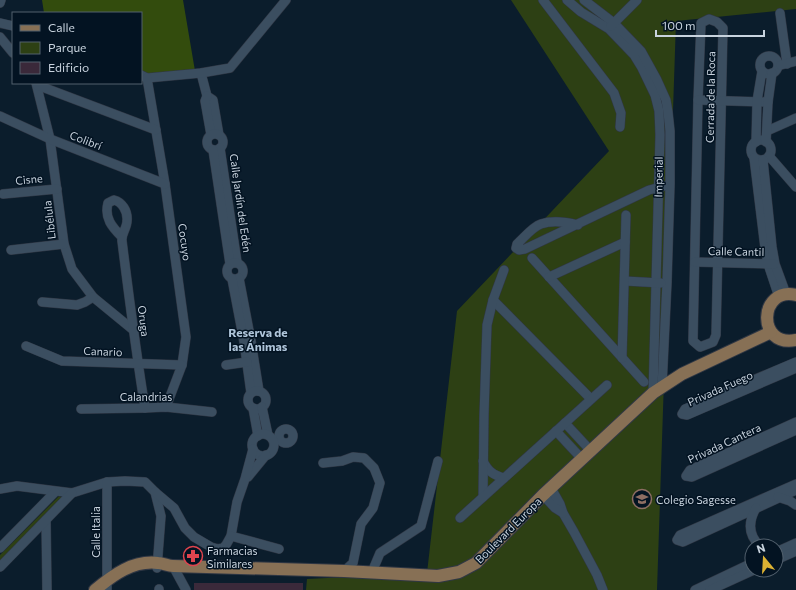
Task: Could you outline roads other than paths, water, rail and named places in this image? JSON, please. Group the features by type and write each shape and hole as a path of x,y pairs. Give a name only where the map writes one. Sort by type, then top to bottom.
{"main road":[{"path":"787,295 773,302 768,308 766,316 767,325 771,332 782,340 796,342"},
{"name":"Boulevard Europa","path":"95,590 106,587 122,576 135,571 164,566 372,572 438,576 460,572 476,563 547,491 658,390 700,365 771,332"}],"street":[{"path":"144,77 201,73 230,68 286,0"},
{"path":"543,0 614,93 621,113 620,127"},
{"path":"567,0 581,12 612,26"},
{"path":"584,0 638,53 642,68 653,82 659,111 660,135 656,283 658,390"},
{"path":"612,26 637,0"},
{"path":"780,13 782,65"},
{"name":"Cerrada de la Roca","path":"709,19 717,22 723,28 722,101 716,335 713,342 700,347 693,341 698,100 702,23 709,19"},
{"path":"0,23 12,26"},
{"path":"0,37 12,52"},
{"path":"782,65 773,56 766,56 761,61 760,64 762,71 757,101 756,142 751,150 751,153 762,158 793,181 796,172"},
{"path":"762,71 769,74 782,65 796,61"},
{"path":"201,73 207,96 205,102 215,135 223,141 217,149 208,147 207,142 215,135"},
{"path":"762,158 770,153 770,147 766,142 768,102 772,73"},
{"name":"Cocuyo","path":"144,77 156,130 165,184 186,337 182,365 166,407"},
{"name":"Imperial","path":"653,82 666,100 670,131 667,282 658,390"},
{"path":"36,84 156,130"},
{"name":"Libélula","path":"36,84 50,139 64,244 72,269 92,297 132,329"},
{"path":"698,100 768,102"},
{"path":"767,128 796,112"},
{"name":"Colibrí","path":"0,116 50,139 165,184"},
{"path":"767,128 796,118"},
{"path":"756,142 766,142"},
{"name":"Calle Jardín del Edén","path":"217,149 234,263"},
{"path":"762,158 762,191 769,248 772,264 787,295"},
{"path":"578,225 563,221 541,224 517,244 516,248 519,250 525,249 578,225 649,190 670,184"},
{"name":"Cisne","path":"3,194 57,188"},
{"path":"622,358 626,215"},
{"name":"Oruga","path":"122,237 132,329 145,408"},
{"path":"549,277 625,242"},
{"path":"11,250 64,244"},
{"path":"532,258 644,382"},
{"name":"Calle Cantil","path":"695,262 772,264"},
{"path":"234,263 244,268 243,274 236,278 227,273 227,268 234,263"},
{"path":"483,497 487,325 493,300 504,270"},
{"path":"236,278 248,342 255,392 248,400 249,405 258,407"},
{"path":"625,281 656,283 667,282"},
{"path":"42,302 77,305 92,297"},
{"path":"493,300 591,399"},
{"path":"248,342 247,362 255,392"},
{"name":"Canario","path":"26,346 62,361 182,365"},
{"path":"226,365 247,362"},
{"name":"Privada Fuego","path":"796,362 758,382 687,415 682,414 685,409 758,382 796,368"},
{"path":"460,518 607,385"},
{"path":"255,392 263,394 265,399 258,407"},
{"name":"Calandrias","path":"81,409 166,407 212,412"},
{"path":"246,479 273,449 258,407"},
{"name":"Privada Cantera","path":"733,455 777,434 796,422"},
{"path":"565,423 586,455"},
{"name":"Privada Cantera","path":"777,434 796,430"},
{"path":"556,431 586,455"},
{"path":"0,490 17,486 72,493 107,482 125,480 145,482 174,508 185,528 194,537 204,544 218,549 223,548 226,545 231,536 237,502 246,479 253,449 253,442 269,437"},
{"path":"253,449 257,454 266,455"},
{"path":"323,463 342,461 353,457 364,458 374,468 380,483 372,508 361,524 352,563 344,571"},
{"path":"372,572 380,553 421,526 438,461"},
{"path":"483,461 486,468 491,473 504,478"},
{"name":"Calle Italia","path":"106,587 107,482"},
{"path":"796,484 760,500 718,522 755,509 796,490"},
{"path":"547,491 556,508 562,513 574,532 597,575 603,590"},
{"path":"0,548 56,492"},
{"path":"155,492 161,516 164,566 186,590"},
{"path":"0,567 72,493"},
{"path":"770,496 780,497 796,505"},
{"path":"754,538 750,523 752,515 760,500"},
{"path":"46,520 47,590"},
{"path":"231,536 279,549"},
{"path":"784,551 796,548"},
{"path":"786,556 796,548"},
{"path":"710,590 744,569"},
{"path":"695,590 744,573"}],"place":[{"name":"Colegio Sagesse","path":"642,499"},
{"name":"Farmacias Similares","path":"193,556"}],"district":[{"name":"Reserva de las Ánimas","path":"258,339"}]}
